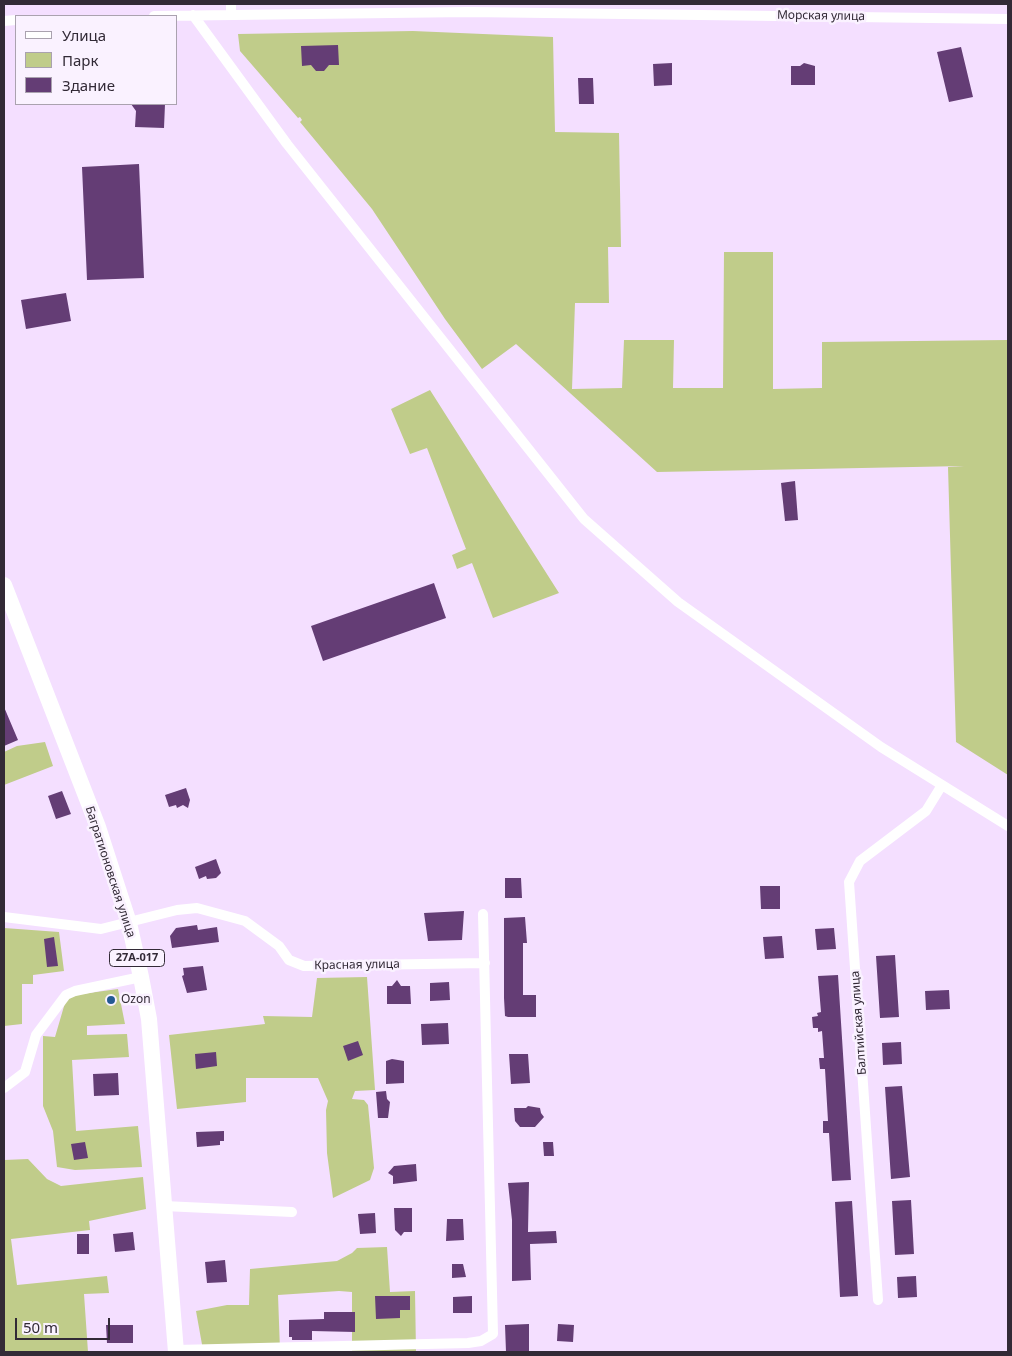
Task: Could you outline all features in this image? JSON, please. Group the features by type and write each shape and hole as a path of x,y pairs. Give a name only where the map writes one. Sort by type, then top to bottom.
{"main road":[{"name":"Багратионовская улица","path":"4,585 98,827 129,923 149,1019 176,1351"}],"street":[{"name":"Морская улица","path":"178,15 231,9 468,8 1008,20"},
{"path":"193,15 287,144 584,519 678,602 882,747 1008,826"},
{"name":"Балтийская улица","path":"878,1300 849,882 860,861 926,811 942,785"},
{"name":"Красная улица","path":"4,917 101,929 177,910 197,908 214,911 245,921 279,946 289,960 304,966 485,962"},
{"path":"176,1351 468,1343 481,1341 492,1334 483,914"},
{"path":"4,1088 25,1072 36,1035 66,995 75,990 141,977"},
{"path":"164,1206 292,1212"}],"green space":[{"path":"413,31 553,37 555,132 619,133 621,247 608,247 609,303 575,303 572,389 622,388 624,340 674,340 673,388 723,388 724,252 773,252 773,389 822,388 822,342 1008,340 1008,775 956,742 948,467 964,466 657,472 516,344 482,369 445,319 372,209 300,122 302,120 300,117 298,118 240,51 238,34"},
{"path":"430,390 559,593 493,618 472,563 457,569 452,555 466,549 427,448 410,454 391,409"},
{"path":"45,742 53,766 4,785 4,752 17,746"},
{"path":"4,928 59,932 64,971 33,975 33,984 22,984 22,1024 4,1026"},
{"path":"367,977 375,1090 355,1091 352,1099 364,1100 368,1105 374,1168 370,1180 333,1198 327,1153 326,1110 328,1101 318,1078 246,1078 246,1102 177,1109 169,1035 265,1024 263,1016 312,1017 317,978"},
{"path":"118,989 125,1024 87,1026 87,1035 127,1034 129,1057 72,1060 76,1131 138,1126 142,1167 75,1170 57,1167 53,1131 43,1106 43,1036 55,1037 67,996"},
{"path":"28,1159 47,1179 61,1186 143,1177 146,1209 89,1221 90,1230 11,1239 17,1285 107,1276 109,1293 84,1294 88,1352 4,1352 4,1160"},
{"path":"387,1247 390,1292 415,1291 416,1352 352,1352 352,1292 339,1291 278,1295 280,1350 203,1350 196,1311 227,1305 249,1305 250,1269 337,1261 357,1248"}],"building":[{"path":"338,45 339,65 329,65 324,71 316,71 311,65 302,66 301,46"},
{"path":"961,47 973,97 949,102 937,52"},
{"path":"672,63 672,85 654,86 653,64"},
{"path":"804,63 815,66 815,85 791,85 791,66 800,66"},
{"path":"578,78 593,78 594,104 579,104"},
{"path":"132,105 165,105 164,128 135,127 136,111"},
{"path":"139,164 144,278 87,280 82,167"},
{"path":"66,293 71,321 26,329 21,300"},
{"path":"795,481 798,520 785,521 781,483"},
{"path":"434,583 446,618 323,661 311,626"},
{"path":"4,707 18,740 4,746"},
{"path":"186,788 190,800 188,808 183,805 177,808 176,805 169,807 165,795"},
{"path":"62,791 71,814 56,819 48,796"},
{"path":"216,859 221,873 216,878 207,879 206,876 199,879 195,867"},
{"path":"505,878 521,878 522,898 505,898"},
{"path":"760,886 780,886 780,909 761,909"},
{"path":"464,911 462,940 428,941 424,913"},
{"path":"525,917 527,943 523,943 523,995 536,995 536,1017 508,1017 505,1016 504,998 504,918"},
{"path":"197,925 198,930 217,927 219,942 172,948 170,936 176,928"},
{"path":"834,928 836,949 817,950 815,929"},
{"path":"782,936 784,958 765,959 763,937"},
{"path":"54,937 58,966 47,967 44,939"},
{"path":"895,955 899,1017 880,1018 876,956"},
{"path":"203,966 207,990 187,993 182,976 184,975 183,968"},
{"path":"838,975 851,1180 832,1181 829,1133 823,1133 823,1121 828,1121 825,1069 820,1069 819,1058 824,1058 822,1031 818,1032 818,1028 813,1028 812,1017 818,1016 817,1013 821,1012 818,976"},
{"path":"397,980 401,986 410,986 411,1004 387,1004 387,986 392,986"},
{"path":"449,982 450,1000 430,1001 430,983"},
{"path":"949,990 950,1009 926,1010 925,991"},
{"path":"448,1023 449,1044 422,1045 421,1024"},
{"path":"358,1041 363,1055 348,1061 343,1046"},
{"path":"901,1042 902,1064 883,1065 882,1043"},
{"path":"216,1052 217,1066 196,1069 195,1054"},
{"path":"509,1054 528,1054 530,1083 511,1084"},
{"path":"392,1059 404,1061 404,1083 386,1084 386,1061"},
{"path":"118,1073 119,1095 94,1096 93,1074"},
{"path":"902,1086 910,1177 891,1179 885,1087"},
{"path":"386,1091 387,1099 390,1102 388,1118 378,1118 376,1092"},
{"path":"528,1106 540,1108 544,1117 535,1127 520,1127 515,1121 514,1108 526,1108"},
{"path":"224,1131 224,1141 220,1141 220,1145 197,1147 196,1132"},
{"path":"85,1142 88,1158 74,1160 71,1144"},
{"path":"543,1142 553,1142 554,1156 544,1156"},
{"path":"416,1164 417,1181 393,1184 393,1176 388,1173 394,1166"},
{"path":"529,1182 528,1232 556,1231 557,1243 530,1244 531,1280 512,1281 512,1220 508,1183"},
{"path":"911,1200 914,1254 895,1255 892,1201"},
{"path":"852,1201 858,1296 840,1297 835,1202"},
{"path":"394,1208 412,1208 412,1232 404,1232 401,1236 395,1230"},
{"path":"375,1213 376,1233 360,1234 358,1214"},
{"path":"447,1219 463,1219 464,1240 446,1241"},
{"path":"133,1232 135,1250 115,1252 113,1234"},
{"path":"77,1234 89,1234 89,1254 77,1254"},
{"path":"225,1260 227,1282 207,1283 205,1262"},
{"path":"452,1264 463,1264 466,1277 452,1278"},
{"path":"916,1276 917,1297 898,1298 897,1277"},
{"path":"375,1296 410,1296 410,1310 400,1310 400,1318 376,1319"},
{"path":"472,1296 472,1313 453,1313 453,1297"},
{"path":"324,1312 355,1312 355,1332 312,1331 312,1340 292,1340 292,1337 289,1337 289,1320 324,1319"},
{"path":"529,1324 529,1352 506,1352 505,1325"},
{"path":"558,1324 574,1325 573,1342 557,1341"},
{"path":"106,1325 133,1325 133,1343 107,1343"}],"place":[{"name":"Ozon","path":"111,1000"}]}
